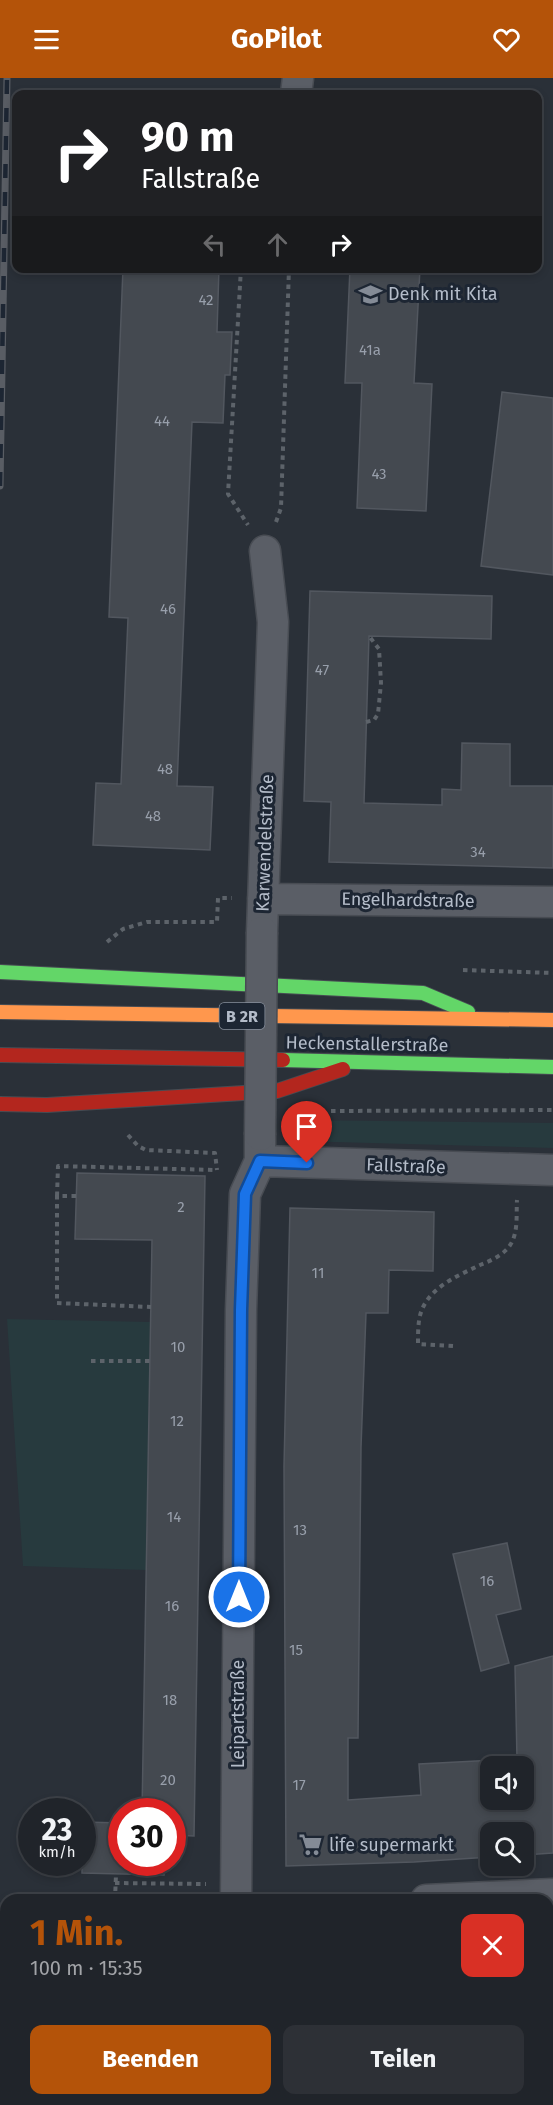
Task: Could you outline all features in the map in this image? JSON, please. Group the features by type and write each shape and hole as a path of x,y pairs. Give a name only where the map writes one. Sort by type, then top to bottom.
{"highway":[{"path":"0,972 423,993 484,1019"},
{"name":"Heckenstallerstraße","path":"0,1012 553,1020"},
{"name":"Heckenstallerstraße","path":"0,1055 367,1061 553,1067"},
{"path":"0,1104 47,1105 277,1090 367,1061"}],"street":[{"name":"Karwendelstraße","path":"260,1148 262,932 273,622 265,550"},
{"name":"Engelhardstraße","path":"263,899 553,902"},
{"name":"Fallstraße","path":"260,1148 553,1170"},
{"name":"Leipartstraße","path":"236,1894 241,1310 245,1194 260,1148"}],"path":[{"path":"241,273 228,494 265,550"},
{"path":"265,550 281,508 289,273"},
{"path":"366,722 374,720 378,714 381,683 379,650 369,636"},
{"path":"102,947 123,929 147,922 210,923"},
{"path":"456,970 553,973"},
{"path":"321,1111 553,1110"},
{"path":"128,1135 138,1146 146,1150 204,1153"},
{"path":"151,1307 57,1303 58,1166 216,1170"},
{"path":"180,1169 180,1175"},
{"path":"453,1346 418,1344 419,1320 423,1306 433,1291 495,1258 508,1248 516,1233 519,1169"},
{"path":"57,1196 76,1196"},
{"path":"91,1361 150,1361"},
{"path":"115,1894 116,1876"},
{"path":"115,1883 194,1884"}],"green space":[{"path":"298,1120 553,1123 553,1148 297,1141"},
{"path":"7,1319 150,1322 146,1570 23,1566"}],"building":[{"path":"123,273 219,273 217,332 232,332 230,375 225,375 223,423 192,422 177,786 213,787 210,850 93,845 96,783 121,784 128,618 109,617"},
{"path":"350,273 420,273 414,383 432,384 426,511 357,508 362,383 345,383"},
{"path":"502,392 553,398 553,575 481,566"},
{"path":"310,591 492,596 491,639 369,636 364,803 442,805 442,789 461,790 462,743 510,744 510,786 553,786 553,868 329,862 331,802 304,801"},
{"path":"77,1173 205,1176 194,1836 186,1836 186,1798 142,1798 152,1240 75,1239"},
{"path":"290,1208 434,1212 433,1271 389,1270 388,1313 366,1313 361,1447 358,1738 348,1738 348,1800 421,1795 419,1764 480,1761 480,1810 534,1810 534,1756 517,1756 515,1666 553,1656 553,1853 534,1854 534,1822 480,1822 480,1858 286,1866 284,1466"},
{"path":"507,1543 521,1609 496,1615 509,1663 481,1671 453,1554"},
{"path":"96,1822 108,1823 108,1874 96,1873"}],"railway":[{"path":"0,486 7,78"}],"traffic: fast":[{"path":"0,972 423,993 468,1012"},
{"path":"283,1060 553,1067"}],"traffic: slow":[{"path":"0,1012 553,1020"}],"traffic: jam":[{"path":"0,1055 283,1060"},
{"path":"0,1104 47,1105 277,1091 343,1069"}],"place":[{"name":"Denk mit Kita","path":"370,294"},
{"name":"life supermarkt","path":"311,1845"}],"route":[{"path":"239,1597 241,1310 245,1194 260,1161 307,1163"}]}
